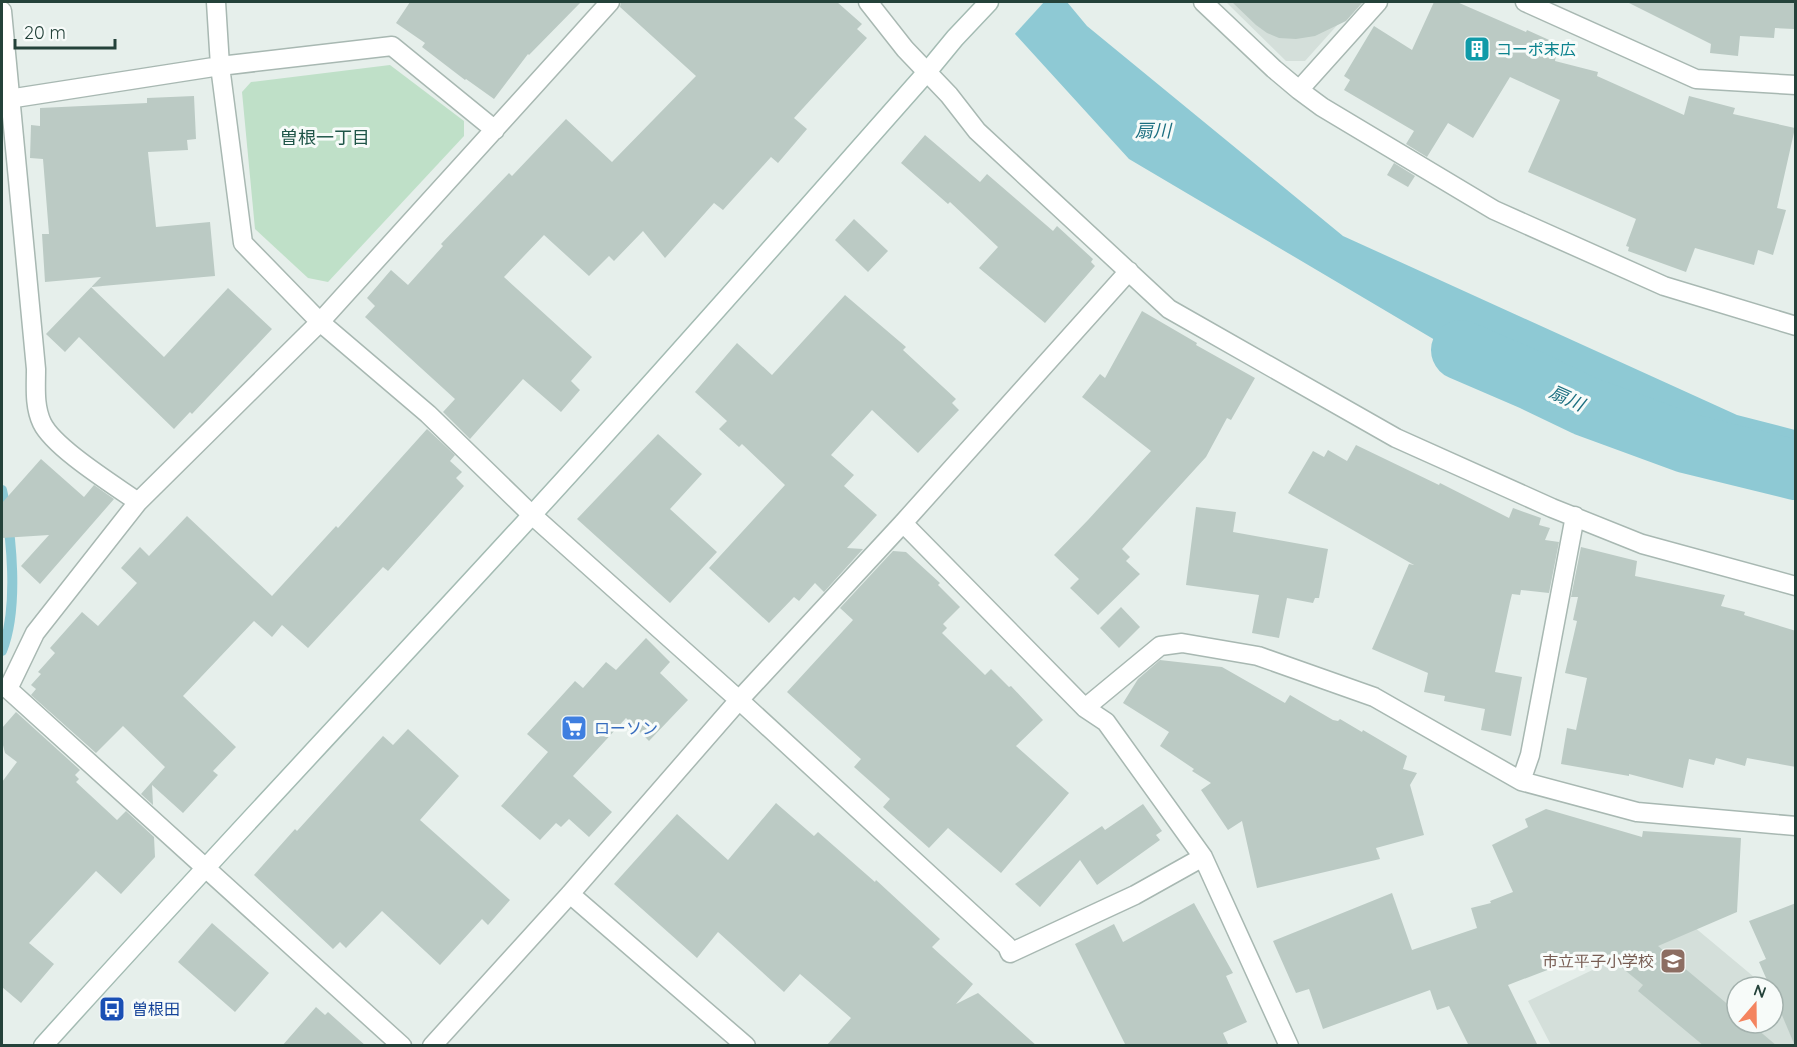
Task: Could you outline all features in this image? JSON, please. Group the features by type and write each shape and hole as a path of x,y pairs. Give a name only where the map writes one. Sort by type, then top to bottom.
{"street":[{"path":"216,2 220,66 243,243 320,322 428,414 532,515 739,700 1006,946 1010,953 1135,896 1203,857"},
{"path":"868,2 905,48 949,95 977,131 1169,309 1396,438 1642,544 1796,586"},
{"path":"43,1046 205,867 532,515 989,2"},
{"path":"1203,2 1299,90 1494,210 1664,286 1796,326"},
{"path":"1299,90 1378,2"},
{"path":"1525,2 1696,79 1796,84"},
{"path":"402,1046 230,887 8,689 35,633 138,502 320,322 495,130 603,4"},
{"path":"2,11 5,100 36,369 35,397 43,424 64,449 138,502"},
{"path":"5,100 220,66 392,46 495,130"},
{"path":"432,1046 570,894 739,700 903,523 1129,271"},
{"path":"1521,781 1530,755 1575,516"},
{"path":"903,523 1085,708 1106,722 1203,857 1289,1046"},
{"path":"1085,708 1160,646 1193,644 1258,656 1374,697 1521,781 1637,812 1796,826"},
{"path":"570,894 746,1046"}],"shaded area":[{"path":"1226,2 1358,2 1305,61 1286,61"},
{"name":"市立平子小学校","path":"1681,916 1752,975 1725,975 1725,1035 1785,1035 1785,1021 1795,1045 1551,1045 1528,1001 1665,935"}],"green space":[{"path":"390,65 464,121 464,136 328,282 308,278 255,229 242,92 251,82"}],"water":[{"name":"扇川","path":"986,2 1067,2 1087,26 1343,236 1737,415 1795,430 1795,479 1743,470 1435,340 1129,159"}],"pier":[{"path":"983,2 1044,2 1013,36"}],"building":[{"path":"410,2 581,2 528,54 494,99 422,47 425,43 396,23"},
{"path":"621,2 837,2 862,24 857,29 867,38 794,118 807,129 778,163 771,157 723,210 714,203 665,258 643,231 614,261 609,256 589,276 544,235 504,277 592,357 571,381 580,390 561,412 523,379 470,439 443,412 455,399 365,317 375,306 367,298 391,270 408,285 443,246 441,244 509,173 512,176 566,119 612,162 696,76 620,7"},
{"path":"1232,2 1363,2 1346,21 1315,36 1296,39 1279,38 1267,33"},
{"path":"1434,2 1457,2 1558,44 1555,61 1598,72 1597,76 1684,115 1689,96 1735,108 1733,114 1795,128 1777,208 1786,210 1773,255 1758,250 1754,265 1695,248 1686,272 1628,251 1629,247 1626,246 1636,219 1528,172 1560,100 1510,77 1473,138 1448,123 1427,157 1406,144 1414,131 1344,90 1350,80 1344,76 1374,26 1412,50"},
{"path":"1627,2 1796,2 1794,29 1775,28 1774,38 1740,36 1738,56 1710,53 1711,44"},
{"path":"194,96 196,139 187,140 188,150 148,152 156,227 210,222 215,276 91,287 101,277 45,282 42,234 49,234 43,159 30,158 31,125 40,126 40,108 147,103 147,98"},
{"path":"925,135 980,182 987,174 1053,231 1057,226 1093,259 1091,262 1095,266 1045,323 979,268 998,247 950,202 948,204 901,163"},
{"path":"1394,163 1415,176 1408,187 1387,175"},
{"path":"854,219 888,251 868,272 835,240"},
{"path":"91,287 164,357 228,288 272,329 192,414 190,412 174,429 79,337 65,352 46,334"},
{"path":"845,295 906,347 903,350 956,399 952,403 959,410 918,453 872,410 831,455 854,475 844,486 877,515 847,548 863,549 824,592 815,583 799,601 794,597 769,623 709,568 785,485 742,444 739,447 719,429 727,421 695,392 737,343 772,375"},
{"path":"1142,311 1255,378 1231,420 1227,418 1206,457 1122,549 1130,557 1126,561 1140,574 1098,615 1070,588 1079,579 1054,555 1151,451 1082,397 1100,374 1105,378"},
{"path":"427,429 455,455 450,461 462,472 456,478 464,486 388,571 383,567 308,648 282,625 272,637 254,621 183,696 236,747 213,771 218,775 183,813 152,785 153,805 141,794 165,767 123,726 96,753 31,695 36,689 31,685 41,674 38,672 55,653 50,648 82,612 98,626 137,583 121,568 140,547 149,556 187,516 272,596 336,526 338,528"},
{"path":"658,434 702,474 670,509 717,552 670,603 577,519"},
{"path":"1356,445 1439,485 1440,483 1509,518 1513,508 1541,518 1539,525 1550,528 1545,540 1559,542 1549,593 1521,590 1520,595 1512,594 1510,602 1495,672 1522,677 1511,736 1481,730 1485,709 1444,701 1445,696 1424,692 1428,673 1372,649 1409,564 1414,565 1288,493 1313,451 1324,457 1328,450 1347,461"},
{"path":"41,459 84,497 94,485 114,499 40,584 21,566 49,535 2,538 2,503"},
{"path":"1196,507 1236,512 1233,532 1328,549 1319,598 1315,598 1313,603 1287,598 1279,638 1252,633 1259,595 1186,585"},
{"path":"1581,547 1637,561 1635,576 1725,595 1721,606 1745,612 1744,615 1796,631 1796,767 1747,758 1745,766 1716,758 1714,765 1689,759 1683,788 1629,774 1629,776 1561,764 1567,728 1576,730 1587,678 1565,673 1577,621 1573,620 1578,597 1571,597"},
{"path":"893,551 906,552 940,583 938,585 960,607 943,624 947,628 942,633 985,675 991,669 1009,687 1011,686 1043,720 1016,746 1069,793 1001,873 948,828 929,848 883,807 890,799 854,767 861,759 787,692 853,620 840,608"},
{"path":"1121,607 1140,627 1119,648 1100,628"},
{"path":"646,638 670,662 660,673 688,700 649,741 626,718 573,776 612,812 589,837 569,819 561,827 556,823 540,840 501,806 548,752 527,734 575,681 583,688 606,662 616,670"},
{"path":"1160,660 1222,667 1285,703 1290,695 1333,720 1340,719 1362,732 1363,730 1407,756 1403,769 1417,773 1410,785 1424,835 1376,848 1380,859 1257,888 1242,821 1228,830 1201,790 1211,783 1160,746 1169,732 1123,703 1138,679"},
{"path":"16,712 80,770 75,775 79,779 76,782 117,820 126,811 154,837 155,857 121,894 96,871 29,943 54,964 21,1003 2,987 2,782 17,762 5,753 2,728"},
{"path":"408,729 459,776 420,820 510,900 488,925 482,919 440,965 382,911 346,948 340,942 333,949 254,875 383,736 393,745"},
{"path":"776,803 814,836 818,832 875,882 876,880 940,939 932,947 973,984 956,1004 978,993 1037,1046 826,1046 851,1018 800,974 784,992 718,932 697,958 614,884 677,814 728,860"},
{"path":"1143,804 1162,831 1156,835 1160,840 1097,885 1080,860 1040,907 1015,884 1102,826 1105,830"},
{"path":"1546,809 1642,837 1643,831 1741,838 1737,912 1658,946 1725,1002 1725,1035 1764,1035 1777,1046 1704,1046 1638,991 1643,985 1610,958 1580,969 1576,959 1508,985 1538,1046 1469,1046 1449,1006 1437,1010 1430,990 1323,1029 1309,989 1296,993 1273,941 1392,893 1412,950 1477,928 1471,908 1491,903 1490,901 1513,892 1492,845 1528,827 1525,819"},
{"path":"1194,903 1233,973 1226,976 1247,1022 1223,1033 1229,1046 1126,1046 1075,944 1114,924 1123,942"},
{"path":"1796,903 1796,1046 1785,1022 1785,975 1765,975 1759,962 1766,959 1749,921"},
{"path":"212,923 269,973 235,1012 178,962"},
{"path":"316,1007 325,1015 328,1012 366,1046 282,1046"}],"waterway":[{"name":"扇川","path":"1461,350 1585,406 1686,443 1796,470"},
{"path":"2,490 9,528 12,571 11,614 2,651"}],"place":[{"name":"コーポ末広","path":"1477,49"},
{"name":"ローソン","path":"574,728"},
{"name":"市立平子小学校","path":"1673,961"},
{"name":"曽根田","path":"112,1009"}],"district":[{"name":"曽根一丁目","path":"325,137"}]}
